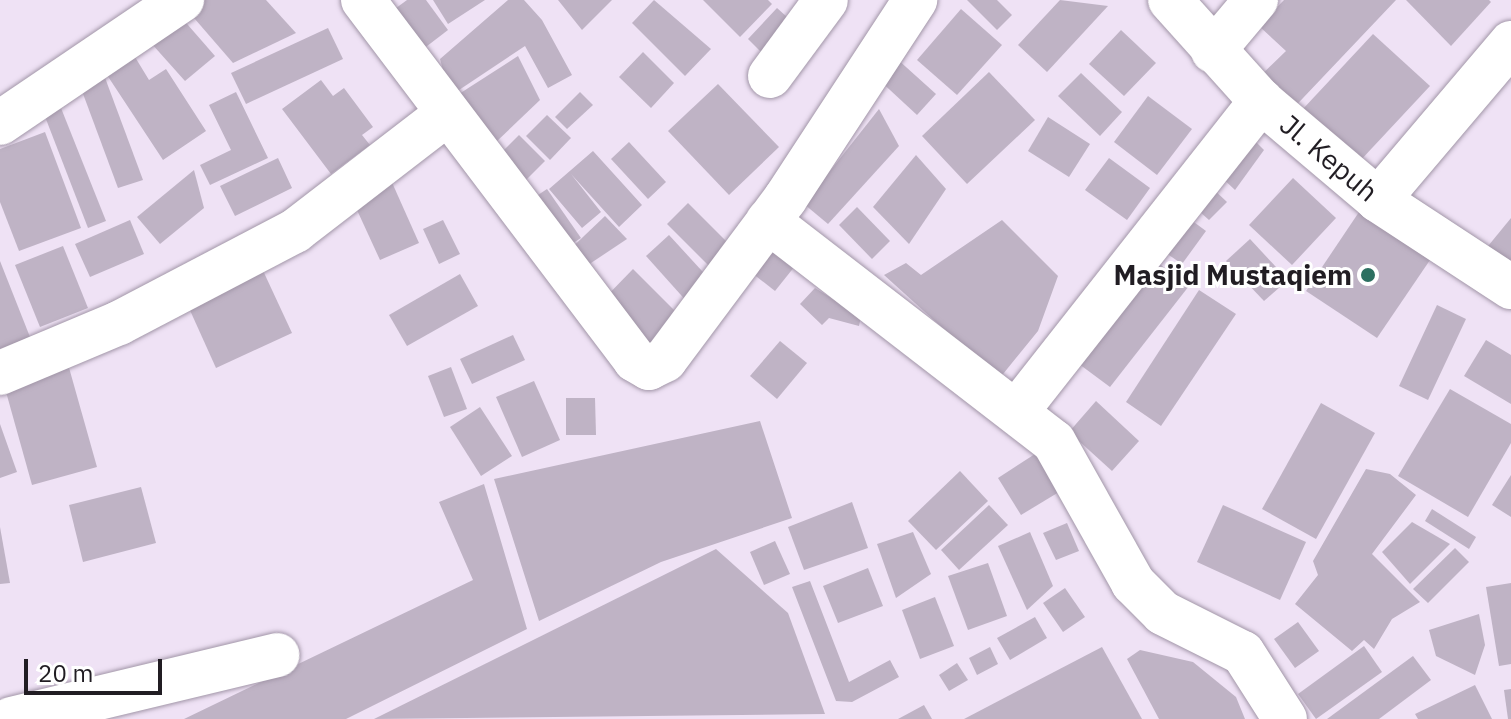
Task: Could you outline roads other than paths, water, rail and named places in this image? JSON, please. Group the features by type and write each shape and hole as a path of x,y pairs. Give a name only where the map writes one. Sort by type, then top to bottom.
{"street":[{"path":"0,123 182,0"},
{"path":"363,0 635,360 649,368 665,360 768,221 915,0"},
{"path":"770,76 826,0"},
{"name":"Jl. Kepuh","path":"1170,0 1261,101 1378,200 1511,287"},
{"path":"1213,51 1256,0"},
{"path":"1378,200 1511,43"},
{"path":"1017,411 1261,101"},
{"path":"0,373 119,323 295,231 447,114"},
{"path":"768,221 1017,411 1067,457 1133,583 1163,613 1243,653 1285,719"},
{"path":"11,719 277,655"}],"place":[{"name":"Masjid Mustaqiem","path":"1368,275"}]}
